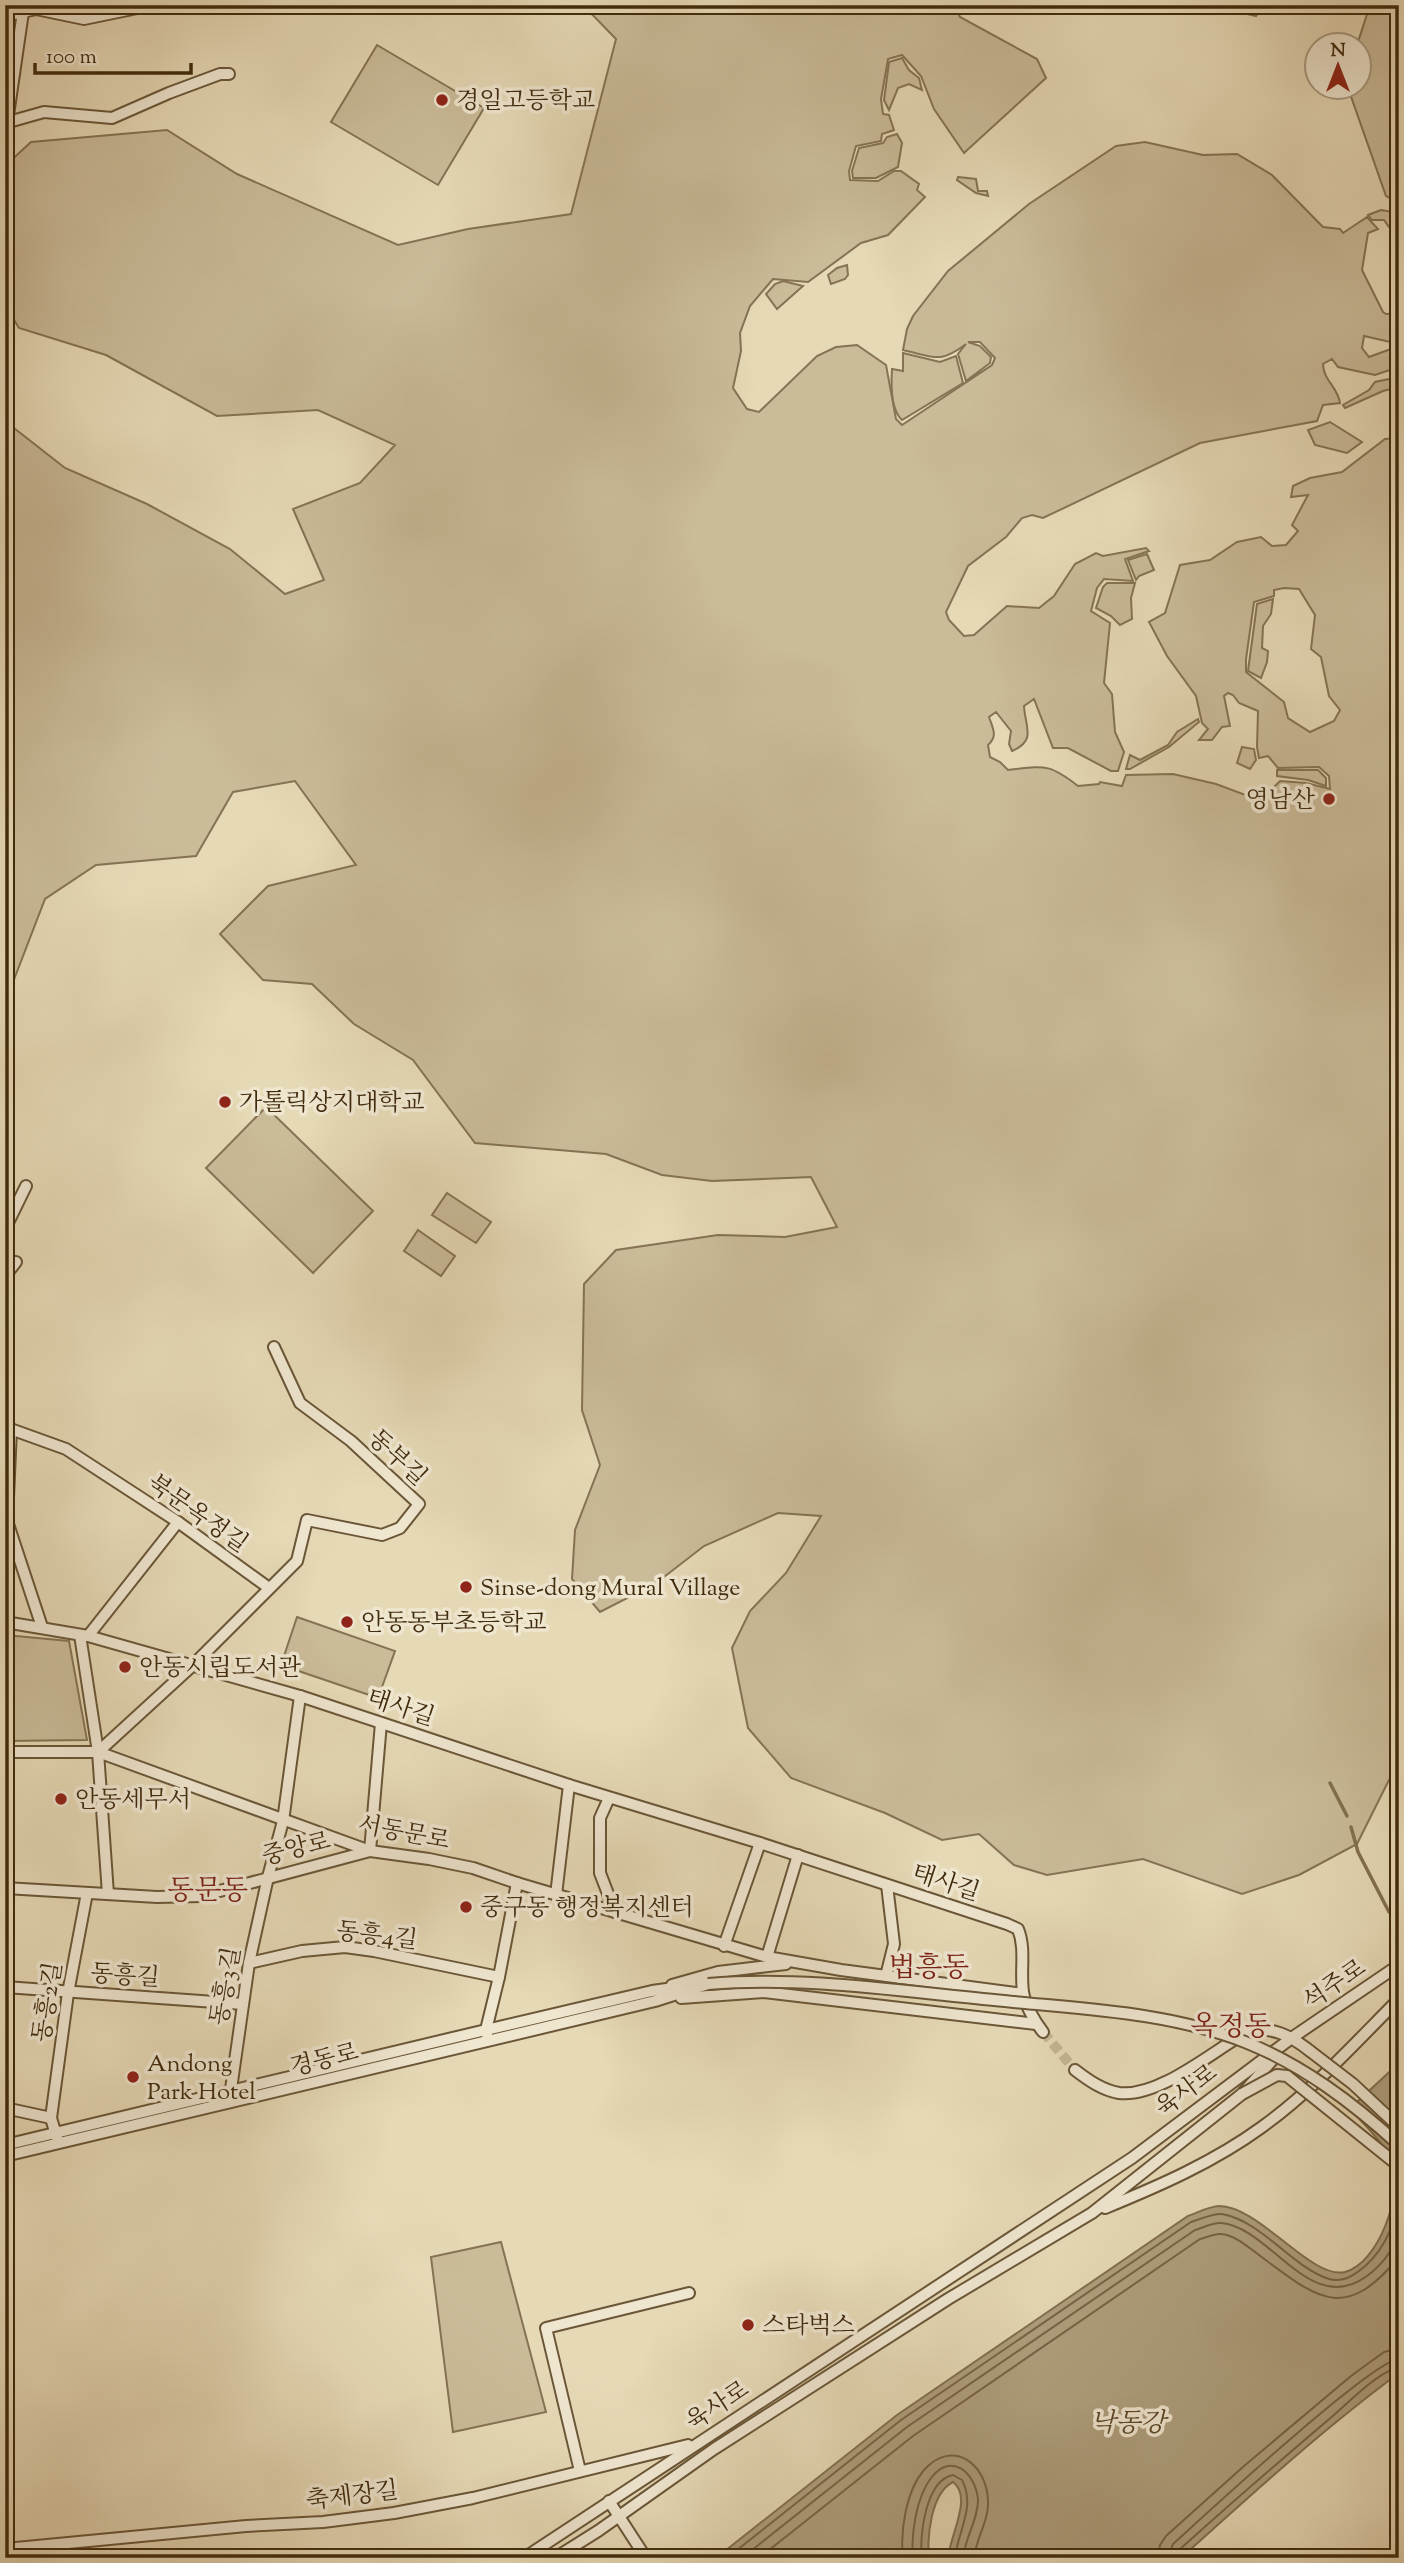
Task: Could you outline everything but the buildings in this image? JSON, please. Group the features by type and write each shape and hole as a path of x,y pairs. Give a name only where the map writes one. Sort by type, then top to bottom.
{"street":[{"path":"5,16 36,9 84,19 152,5"},
{"path":"23,12 6,122 44,112 112,118 169,93 220,74 229,74"},
{"path":"5,1229 26,1186"},
{"path":"5,1276 16,1262"},
{"name":"동부길","path":"269,1588 297,1561 307,1520 383,1535 400,1528 419,1504 351,1441 300,1403 274,1348"},
{"path":"8,1428 7,1521 42,1627"},
{"name":"북문옥정길","path":"8,1428 66,1449 178,1522 269,1588"},
{"path":"108,1894 98,1752 84,1635 178,1522"},
{"path":"98,1752 193,1665 269,1588"},
{"name":"태사길","path":"5,1622 84,1635 300,1696 569,1785 798,1855 1018,1929 1023,1940 1023,1994"},
{"path":"283,1821 300,1696"},
{"path":"370,1851 381,1723"},
{"name":"서동문로","path":"5,1752 98,1752 370,1851 462,1866 724,1946 796,1963"},
{"path":"556,1895 569,1785"},
{"path":"610,1798 600,1818 600,1873 615,1912"},
{"name":"동흥3길","path":"230,2097 249,1963 283,1821"},
{"path":"724,1946 760,1843"},
{"name":"중앙로","path":"5,1888 157,1897 201,1896 370,1851"},
{"path":"767,1957 798,1855"},
{"path":"487,2035 517,1883"},
{"path":"886,1976 894,1944 887,1885"},
{"name":"동흥2길","path":"51,2118 68,1993 88,1893"},
{"name":"동흥4길","path":"249,1963 302,1951 345,1947 499,1977"},
{"path":"796,1963 1023,1994 1040,2028 764,1992 653,1996 718,1972 796,1963"},
{"name":"석주로","path":"1293,2037 1399,1965"},
{"name":"경동로","path":"5,2156 57,2139 487,2035 708,1984 748,1980 897,1990 1110,2012 1199,2026 1246,2042 1288,2062 1321,2082 1399,2145"},
{"name":"동흥길","path":"5,1987 243,2004"},
{"path":"1092,2213 1164,2183 1261,2128 1296,2100 1399,1999"},
{"path":"1075,2070 1093,2084 1119,2093 1146,2090 1194,2065 1247,2032 1268,2029 1293,2037 1353,2084 1399,2127"},
{"name":"육사로","path":"555,2558 714,2449 948,2299 1092,2213 1242,2094 1293,2037"},
{"name":"육사로","path":"524,2558 1132,2158 1293,2037"},
{"path":"1242,2094 1277,2075 1287,2076 1399,2166"},
{"path":"5,2108 51,2118 57,2139"},
{"name":"경동로","path":"5,2145 57,2139"},
{"path":"580,2471 546,2328 689,2293"},
{"name":"축제장길","path":"5,2549 246,2526 323,2522 394,2512 473,2498 697,2442"},
{"path":"609,2501 646,2558"}],"shaded area":[{"path":"583,5 954,5 960,17 1037,59 1046,78 964,153 934,109 921,76 902,55 888,59 881,99 883,114 889,115 894,130 882,134 881,141 856,146 849,171 850,180 878,181 894,171 901,171 919,184 917,190 925,197 888,235 861,243 808,282 773,279 750,306 740,333 741,351 733,388 747,409 759,412 817,356 836,347 857,345 886,365 896,419 902,425 992,365 995,358 980,342 968,342 980,346 991,357 990,363 966,381 958,354 966,344 943,357 903,350 913,316 948,271 1029,204 1116,146 1145,142 1203,155 1237,154 1272,175 1323,227 1340,229 1343,233 1367,217 1378,229 1368,233 1362,270 1383,312 1399,313 1399,339 1390,342 1364,336 1362,348 1369,357 1399,346 1399,367 1375,375 1338,367 1332,359 1323,364 1324,370 1340,403 1323,405 1317,421 1200,443 1043,518 1032,515 1022,518 1006,537 968,566 946,612 949,620 964,636 974,635 1007,606 1039,608 1054,596 1075,564 1096,553 1103,556 1146,548 1149,551 1125,559 1133,581 1104,579 1097,588 1091,611 1110,623 1104,683 1112,694 1115,732 1124,752 1118,771 1111,771 1068,748 1053,748 1034,699 1024,706 1028,732 1025,742 1012,751 1009,744 1011,731 996,712 989,717 994,732 988,745 990,757 1008,770 1038,767 1053,770 1078,786 1100,782 1122,786 1126,775 1173,774 1216,784 1256,799 1280,781 1306,783 1330,789 1329,776 1319,767 1278,768 1268,756 1259,758 1258,711 1239,703 1228,693 1224,696 1230,726 1222,727 1212,740 1199,740 1208,729 1202,723 1196,696 1167,656 1149,622 1165,613 1180,565 1210,560 1237,542 1261,537 1272,546 1286,545 1298,531 1292,525 1308,495 1291,497 1293,486 1310,478 1342,472 1385,439 1399,438 1399,1772 1391,1776 1357,1844 1299,1875 1242,1894 1143,1859 1047,1875 1014,1865 979,1834 942,1840 885,1813 791,1778 748,1728 732,1648 750,1611 786,1573 821,1516 778,1513 704,1546 655,1584 600,1612 572,1579 575,1530 600,1465 582,1410 584,1284 616,1250 718,1235 785,1237 837,1227 811,1177 712,1181 662,1175 606,1154 475,1143 413,1060 354,1024 312,984 263,980 220,934 268,886 356,865 295,781 233,792 196,856 96,865 45,899 5,1003 5,421 65,468 147,504 230,549 285,594 324,580 293,509 360,483 395,445 318,410 217,416 106,355 19,328 5,305 5,166 31,142 167,130 237,174 398,245 468,229 571,214 616,39","holes":["1299,589 1315,615 1311,649 1321,657 1329,696 1340,710 1334,721 1310,732 1288,718 1284,702 1246,672 1254,602 1274,596 1274,590"]},
{"path":"1210,5 1264,5 1256,16"},
{"path":"1370,5 1399,5 1399,203 1386,196 1353,102 1372,102 1372,32 1361,32"},
{"path":"377,45 484,108 438,185 331,122"},
{"path":"902,58 909,70 919,78 922,90 909,84 898,88 889,110 884,100 889,62"},
{"path":"897,134 902,143 898,167 876,178 853,178 852,171 859,148 883,143 887,137"},
{"path":"958,177 976,179 978,191 987,191 988,196 976,193 957,180"},
{"path":"1381,210 1399,213 1399,234 1384,220 1372,220 1368,215"},
{"path":"847,265 848,275 845,279 831,284 828,275"},
{"path":"783,281 803,286 777,309 766,294 775,284"},
{"path":"903,353 940,362 956,356 963,383 902,420 894,403 892,369 903,371"},
{"path":"1399,377 1399,387 1345,408 1343,405 1369,390 1375,382"},
{"path":"1330,422 1362,442 1347,453 1315,445 1308,430"},
{"path":"1147,554 1154,570 1136,580 1128,560"},
{"path":"1107,583 1135,583 1131,598 1132,619 1120,625 1111,616 1096,608"},
{"path":"1273,599 1271,614 1263,626 1262,648 1268,651 1261,678 1248,671 1257,604"},
{"path":"1198,719 1199,722 1169,747 1126,769 1130,755 1140,760 1168,745 1177,732"},
{"path":"1242,747 1254,749 1256,760 1250,769 1237,763"},
{"path":"1277,770 1318,770 1326,778 1326,786 1308,780 1277,776"},
{"path":"266,1107 373,1211 313,1273 206,1168"},
{"path":"447,1193 491,1222 476,1243 432,1215"},
{"path":"418,1230 455,1256 441,1276 404,1251"},
{"path":"297,1617 395,1651 378,1698 281,1665"},
{"path":"5,1635 69,1641 87,1740 5,1741"},
{"path":"501,2242 546,2412 453,2432 431,2257"}],"water":[{"name":"낙동강","path":"1399,2063 1399,2373 1315,2440 1181,2558 948,2558 961,2507 959,2489 953,2482 940,2495 935,2505 930,2527 929,2558 716,2558 897,2415 1188,2216 1215,2206 1235,2209 1251,2217 1317,2265 1332,2271 1345,2272 1357,2266 1378,2241 1386,2225 1395,2175 1393,2162 1387,2151 1357,2116 1358,2101"}],"waterway":[{"path":"1330,1783 1347,1816"},
{"path":"1351,1827 1358,1852 1389,1912"}],"tunnel":[{"path":"1043,2032 1075,2070"}],"place":[{"name":"경일고등학교","path":"442,100"},
{"name":"영남산","path":"1329,799"},
{"name":"가톨릭상지대학교","path":"225,1102"},
{"name":"Sinse-dong Mural Village","path":"466,1587"},
{"name":"안동동부초등학교","path":"347,1622"},
{"name":"안동시립도서관","path":"125,1667"},
{"name":"안동세무서","path":"61,1799"},
{"name":"중구동 행정복지센터","path":"466,1907"},
{"name":"Andong Park Hotel","path":"133,2077"},
{"name":"스타벅스","path":"748,2325"}],"district":[{"name":"동문동","path":"208,1889"},
{"name":"법흥동","path":"929,1966"},
{"name":"옥정동","path":"1231,2025"}]}
